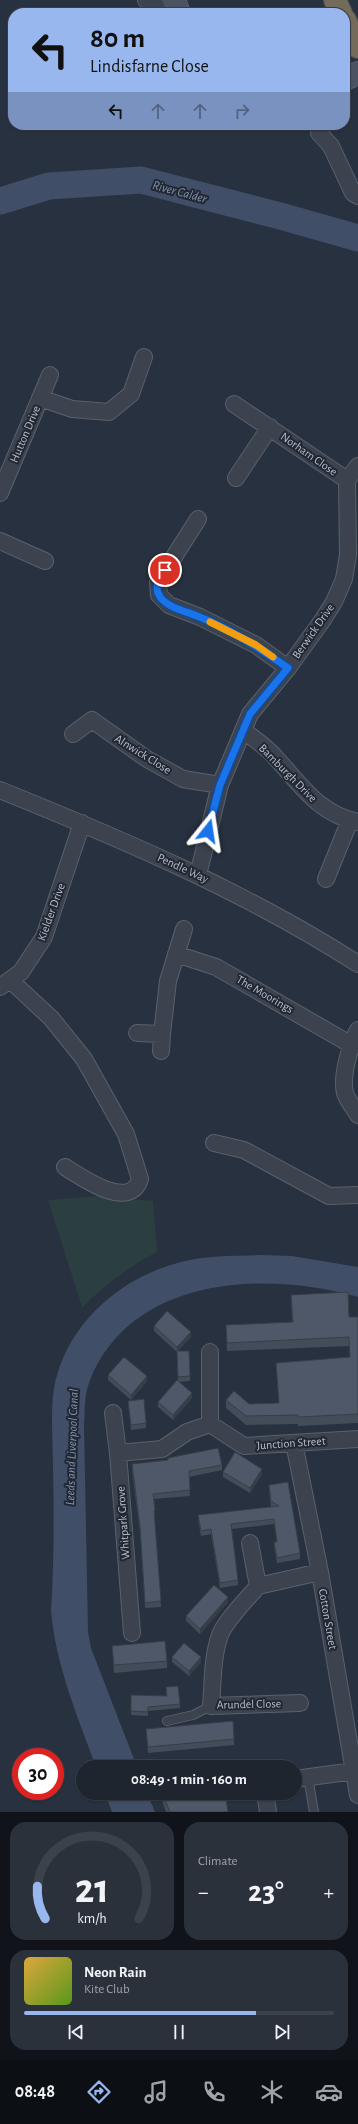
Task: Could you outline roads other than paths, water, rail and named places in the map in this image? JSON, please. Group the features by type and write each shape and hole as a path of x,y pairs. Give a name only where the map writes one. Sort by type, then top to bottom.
{"highway":[{"path":"350,30 358,47"}],"street":[{"path":"146,0 160,8"},
{"path":"320,133 331,146 353,193 358,196"},
{"path":"40,398 72,409 109,412 131,394 144,357"},
{"name":"Hutton Drive","path":"0,493 50,374"},
{"name":"Norham Close","path":"234,404 347,480"},
{"name":"Norham Close","path":"236,478 270,427"},
{"path":"347,480 358,466"},
{"name":"Berwick Drive","path":"198,875 220,785 250,714 288,668 351,579 348,555 347,480"},
{"path":"198,519 158,582 159,595 169,605 200,617 256,645 288,668"},
{"path":"0,542 45,561"},
{"name":"Alnwick Close","path":"73,734 92,720 147,759 183,778 220,785"},
{"name":"Bamburgh Drive","path":"243,730 275,756 309,796 324,808 354,821"},
{"name":"Pendle Way","path":"0,790 82,823 198,875 310,933 358,964"},
{"path":"326,879 354,821"},
{"name":"Kielder Drive","path":"5,983 21,972 44,937 82,823"},
{"path":"161,1051 168,981 184,929"},
{"name":"The Moorings","path":"176,954 216,967 350,1044"},
{"path":"5,983 51,1018 84,1059 126,1134 140,1179 138,1185 133,1190 121,1193 91,1184 65,1167"},
{"path":"358,1030 350,1044 345,1076 345,1093 358,1115"},
{"path":"137,1033 162,1034"},
{"path":"214,1143 244,1150 329,1196 358,1195"},
{"path":"118,1453 162,1449 187,1432 210,1424 210,1352"},
{"name":"Whitpark Grove","path":"112,1413 118,1453 132,1633"},
{"name":"Junction Street","path":"210,1424 244,1446 358,1439"},
{"name":"Cotton Street","path":"294,1443 320,1572 358,1795"},
{"path":"250,1543 258,1586 320,1572"},
{"name":"Arundel Close","path":"258,1586 242,1604 220,1634 216,1654 211,1706 300,1703"},
{"path":"302,1778 354,1771"},
{"path":"266,1800 268,1812"}],"lane":[{"path":"167,1721 193,1715 211,1706"},
{"path":"302,1781 314,1812"}],"water":[{"name":"Leeds and Liverpool Canal","path":"216,1256 292,1256 358,1267 358,1297 321,1289 282,1284 243,1284 204,1290 167,1302 135,1321 108,1347 89,1383 85,1398 84,1425 88,1632 91,1648 134,1760 93,1760 62,1671 57,1651 51,1611 54,1540 52,1408 57,1375 65,1353 77,1333 91,1315 108,1299 146,1274 190,1260"},
{"path":"108,1800 150,1800 155,1812 112,1812"}],"waterway":[{"name":"River Calder","path":"0,201 49,186 141,180 358,238"}]}
